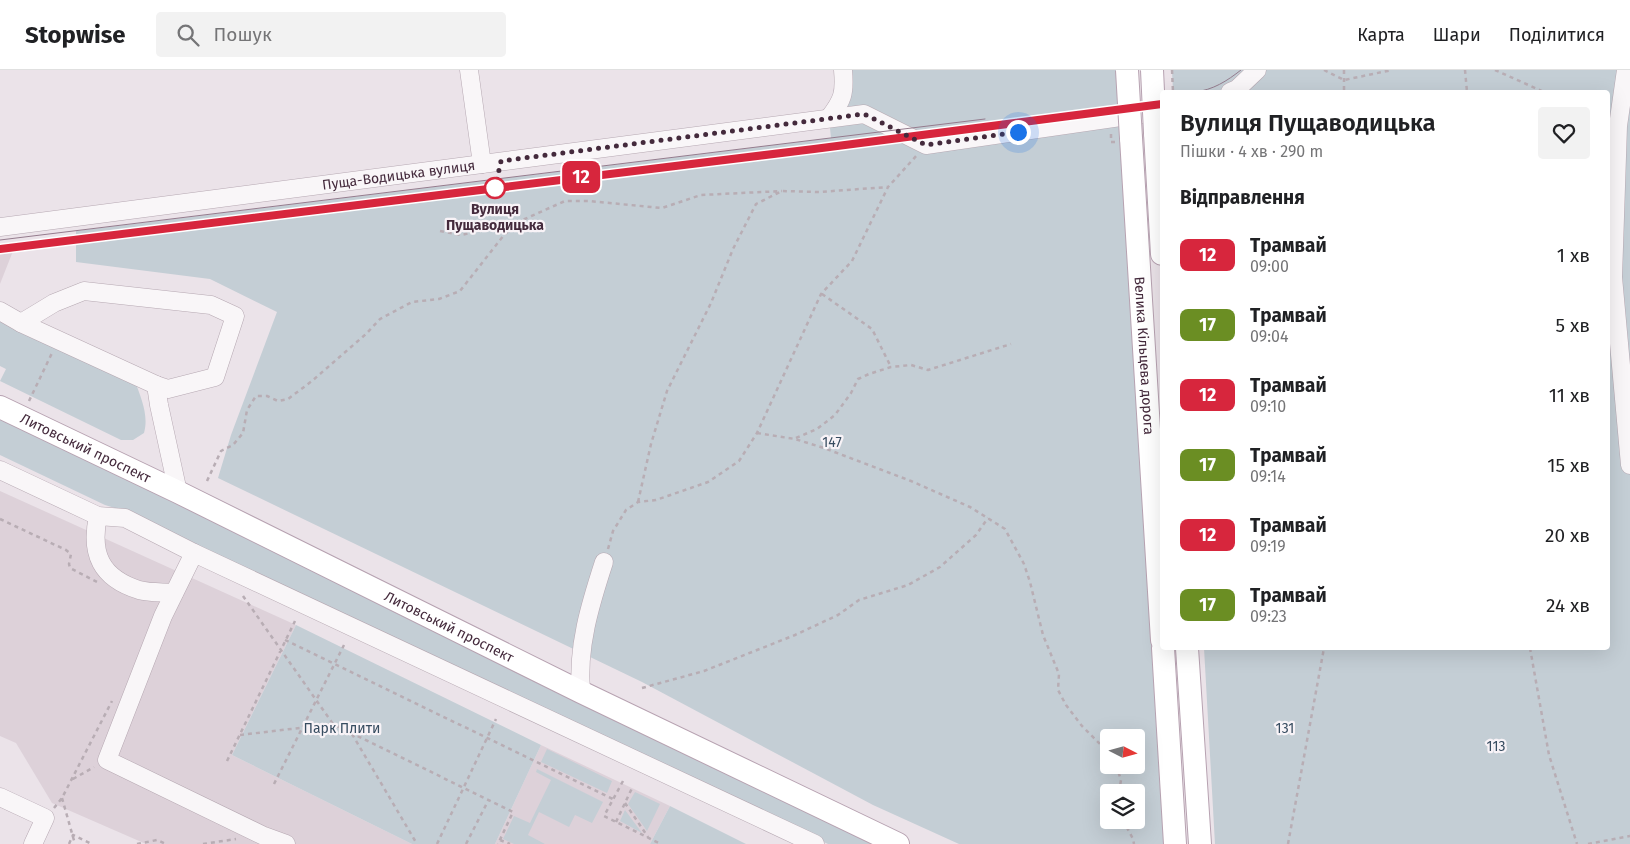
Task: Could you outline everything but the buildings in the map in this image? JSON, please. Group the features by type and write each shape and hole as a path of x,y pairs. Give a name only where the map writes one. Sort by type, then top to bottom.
{"main road":[{"name":"Велика Кільцева дорога","path":"1127,70 1119,136 1160,617"},
{"path":"1152,70 1160,220"},
{"name":"Литовський проспект","path":"0,407 178,492 581,692 898,844"},
{"path":"1163,650 1175,844"},
{"path":"1187,650 1200,844"}],"street":[{"path":"469,70 482,164"},
{"path":"829,118 843,97 843,70"},
{"path":"1235,90 1257,70"},
{"path":"1626,70 1618,126 1613,278 1630,465"},
{"path":"926,145 1160,111"},
{"name":"Пуща-Водицька вулиця","path":"0,227 864,114 926,145"},
{"path":"0,311 21,323 168,389 215,377 235,316 211,305 84,291 54,303 21,323"},
{"path":"156,385 158,406 178,492"},
{"path":"0,470 98,516 124,518 194,553 815,844"},
{"path":"98,516 95,530 98,560 113,578 140,590 174,593"},
{"path":"194,553 163,616 107,760 264,836 286,844"},
{"path":"581,692 580,664 583,637 592,598 604,562"},
{"path":"0,797 45,818 33,844"}],"path":[{"path":"1172,70 1173,90"},
{"path":"1324,70 1344,80 1392,70"},
{"path":"1344,70 1344,90"},
{"path":"1465,70 1467,90"},
{"path":"1495,70 1540,90"},
{"path":"604,562 613,531 626,510 638,502 656,500 708,482 739,461 758,433 822,294 852,261 888,188 926,145"},
{"path":"440,231 461,235 518,222 566,201 588,201 662,208 701,195 888,188"},
{"path":"638,502 651,444 667,391 712,303 733,249 756,204 782,191"},
{"path":"206,481 222,451 233,446 243,433 247,410 256,396 267,396 278,401 288,399 333,364 380,319 412,302 439,298 460,291 504,236 518,222"},
{"path":"822,294 872,329 891,367"},
{"path":"29,401 58,340"},
{"path":"795,439 817,429 836,415 858,379 891,367 911,365 928,370 1011,344"},
{"path":"758,433 795,439 824,448 911,481 970,507 1005,529 1024,564 1043,636 1059,674 1058,690 1066,705 1082,726 1100,744"},
{"path":"642,688 704,671 794,636 838,615 859,600 908,584 940,567 976,535 988,518"},
{"path":"0,519 66,550 71,554 70,568 103,586"},
{"path":"243,596 333,724 513,812 498,844"},
{"path":"227,761 294,621"},
{"path":"285,640 613,799"},
{"path":"274,784 344,645"},
{"path":"1288,844 1324,650"},
{"path":"1530,650 1548,755 1577,844"},
{"path":"75,844 62,798 114,699"},
{"path":"437,844 496,719"},
{"path":"240,735 333,724"},
{"path":"352,734 418,844"},
{"path":"72,780 107,760"},
{"path":"622,781 604,816 660,844"},
{"path":"616,822 633,786"},
{"path":"466,844 488,800"},
{"path":"625,803 648,838"},
{"path":"1127,829 1134,844"},
{"path":"69,844 73,835"},
{"path":"73,835 92,844"},
{"path":"1588,844 1630,836"},
{"path":"203,844 238,839"},
{"path":"137,844 157,840 166,844"},
{"path":"500,840 510,844"}],"shaded area":[{"path":"13,251 0,284 0,253"},
{"path":"0,491 296,625 232,755 412,844 146,844 52,803 16,743 0,736"},
{"path":"541,745 670,806 650,844 495,844"}],"green space":[{"name":"147","path":"843,70 1127,70 1160,602 1160,650 1163,650 1175,844 959,844 873,805 642,682 218,478 231,435 277,312 210,279 76,262 76,231 831,138 829,118"},
{"path":"1172,70 1630,70 1630,844 1215,844 1204,650 1610,650 1610,90 1173,90"},
{"path":"0,316 135,381 145,413 144,433 133,440 121,440 0,381 6,369 0,366"},
{"path":"0,416 877,844 828,844 128,512 105,505 0,455"},
{"name":"Парк Плити","path":"296,625 541,745 495,844 412,844 232,755"},
{"path":"547,749 612,781 607,793 541,762"},
{"path":"537,769 603,802 592,823 575,815 569,827 539,812 528,835 545,844 514,844 503,839 514,816 530,823 551,780 536,772"},
{"path":"635,792 660,804 647,831 628,804"},
{"path":"670,806 746,844 650,844"},
{"path":"625,810 642,833 620,821"}],"tram line":[{"path":"1204,90 1220,84 1241,70"},
{"path":"0,249 1160,104"},
{"name":"12","path":"0,249 814,149 1160,104"},
{"path":"0,240 985,119"}],"place":[{"name":"Вулиця Пущаводицька","path":"495,188"}],"route":[{"path":"495,188 501,161 864,114 926,145 1018,132"}],"park label":[{"name":"131","path":"1285,728"},
{"name":"113","path":"1496,746"}]}
